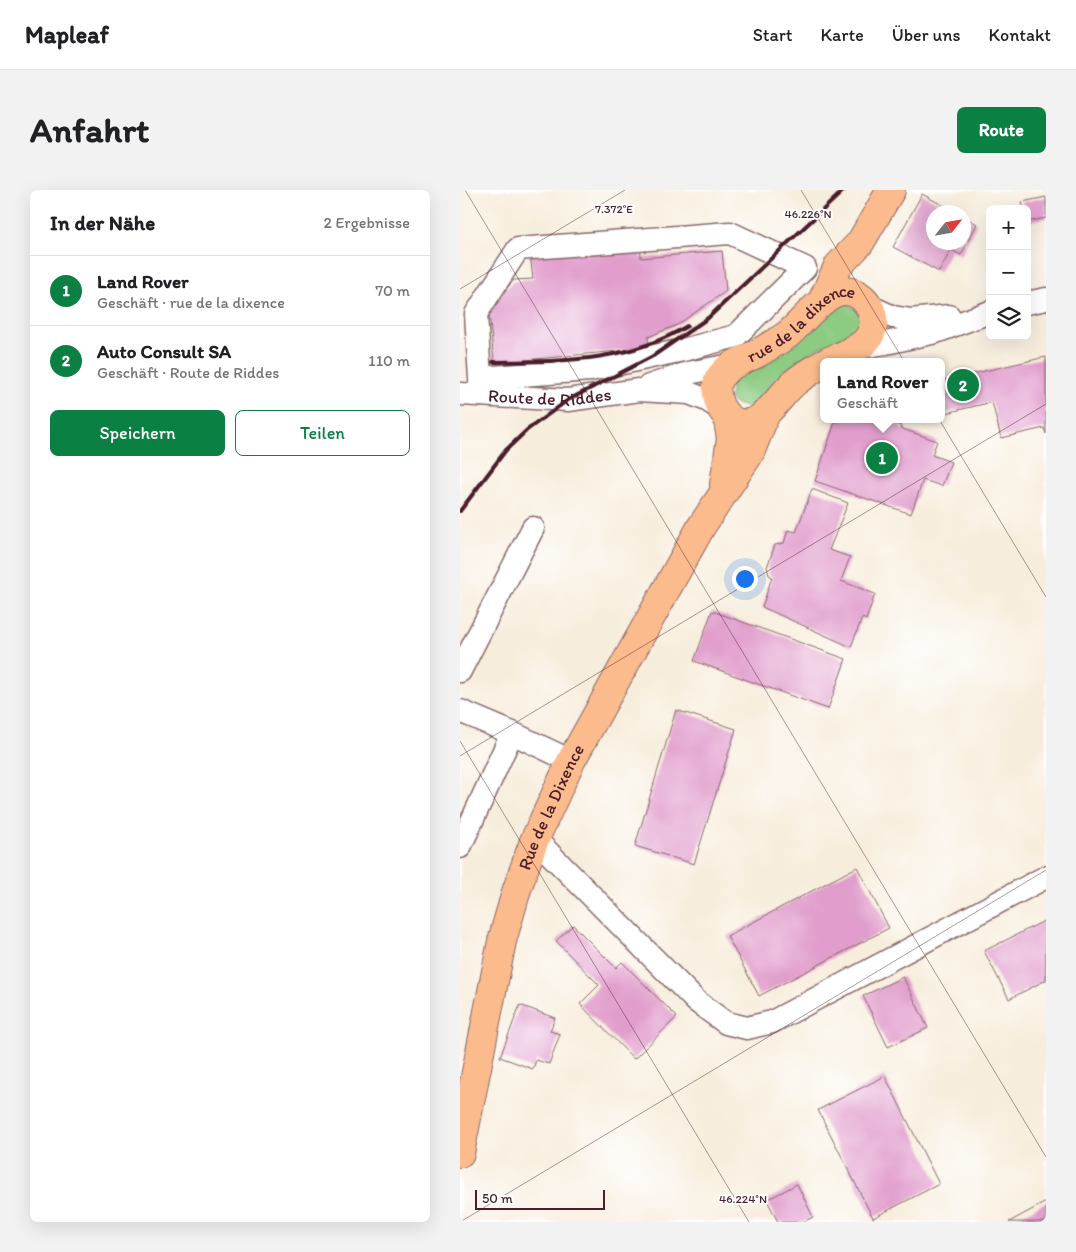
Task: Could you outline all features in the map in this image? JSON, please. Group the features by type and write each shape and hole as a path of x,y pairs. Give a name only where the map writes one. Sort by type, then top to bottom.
{"main road":[{"name":"Rue de la Dixence","path":"822,301 838,266 860,243 891,190"},
{"name":"Rue de la Dixence","path":"860,243 857,263 865,302"},
{"name":"rue de la dixence","path":"724,413 718,399 716,386 719,378 731,365 758,353 788,334 832,293 843,291 865,302 873,318 872,329 859,347"},
{"path":"836,358 859,347"},
{"path":"724,413 737,422 754,422 810,371 820,366"},
{"name":"Rue de la Dixence","path":"460,1154 495,971 517,889 534,841 571,761 691,544 722,493 750,453 774,404"},
{"name":"Rue de la Dixence","path":"722,493 728,470 731,438 724,413"}],"street":[{"path":"730,233 805,268 736,336 590,370 473,389 476,314 518,249 730,233"},
{"path":"1031,302 1046,299"},
{"path":"865,302 893,316 911,320 986,312"},
{"path":"859,347 936,332 986,313"},
{"name":"Route de Riddes","path":"473,389 568,400 639,390 688,373 731,365"},
{"name":"Route de Riddes","path":"639,390 689,393 707,400 724,413"},
{"path":"460,671 533,528"},
{"path":"460,711 571,761"},
{"path":"460,847 512,733"},
{"path":"534,841 544,848 696,1001 726,1023 747,1028 772,1022 1046,877"}],"green space":[{"path":"849,304 860,313 860,328 851,335 818,348 805,356 788,369 756,404 749,408 734,403 730,397 734,380 778,357 817,326 834,306"}],"building":[{"path":"922,194 942,205 926,205 926,250 951,250 939,272 893,247"},
{"path":"1046,197 1046,218 1031,221 1031,205 1023,205 1022,202"},
{"path":"971,221 977,224 971,236"},
{"path":"640,243 641,258 722,251 726,291 677,325 648,337 649,348 494,363 489,311 493,310 492,305 514,280 533,279 530,254"},
{"path":"951,250 964,250 961,255"},
{"path":"1046,357 1046,434 1044,428 1001,438 992,402 946,413 945,380"},
{"path":"835,423 892,423 901,426 900,428 937,441 932,455 951,462 942,486 923,480 911,514 815,481"},
{"path":"812,489 848,503 829,550 850,557 841,581 875,594 866,620 862,618 851,647 762,607 772,577 769,575 767,567 775,545 784,543 788,530 796,532"},
{"path":"712,611 846,659 828,709 694,661"},
{"path":"676,710 736,729 694,864 635,846"},
{"path":"857,867 889,928 759,996 727,936"},
{"path":"1046,920 1046,980 1009,999 984,951"},
{"path":"573,925 616,968 622,962 677,1017 634,1059 580,1004 599,985 556,941"},
{"path":"903,977 928,1028 888,1047 863,996"},
{"path":"520,1005 555,1018 550,1031 560,1034 549,1064 536,1060 533,1069 500,1057"},
{"path":"885,1076 939,1184 873,1218 818,1110"},
{"path":"797,1184 813,1217 803,1222 778,1222 767,1200"},
{"path":"1046,1202 1046,1222 1009,1222"}],"railway":[{"path":"460,511 506,450 527,430 568,400 653,356 708,318 844,190"},
{"path":"493,362 593,358 641,347 687,326"}],"place":[{"name":"Auto Consult SA","path":"963,385"},
{"name":"Land Rover","path":"882,458"}]}
